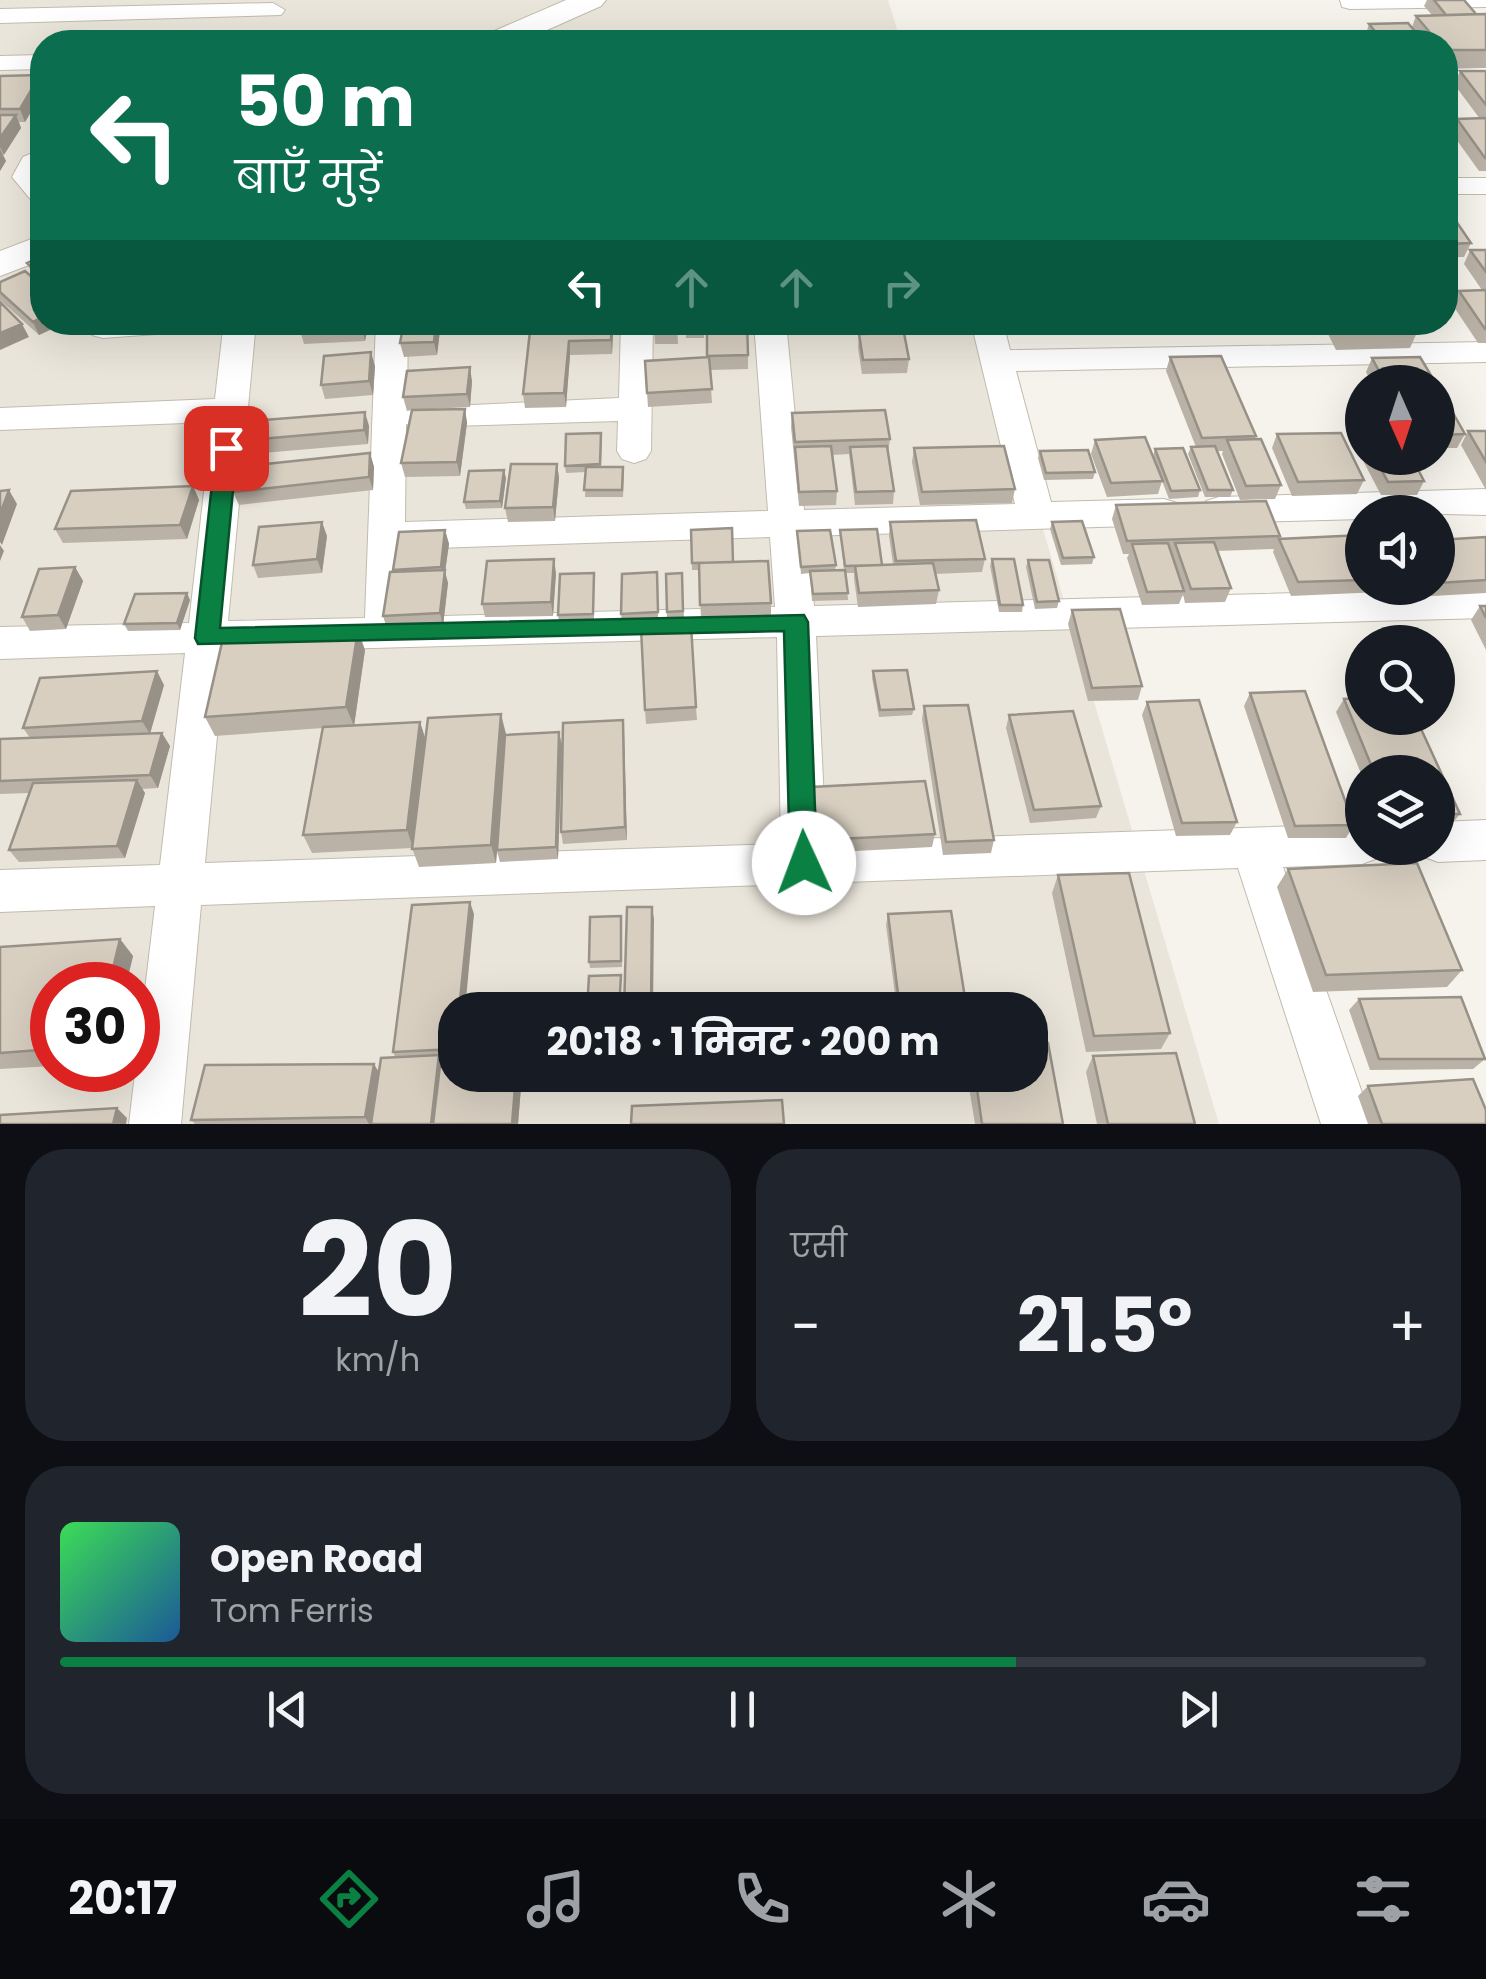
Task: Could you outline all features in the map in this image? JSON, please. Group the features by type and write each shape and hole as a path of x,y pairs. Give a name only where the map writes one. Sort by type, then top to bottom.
{"street":[{"path":"523,30 590,0"},
{"path":"1473,0 1486,15"},
{"path":"1350,2 1486,0"},
{"path":"0,16 273,5 270,30"},
{"path":"0,63 30,62"},
{"path":"1458,73 1486,72"},
{"path":"1458,186 1486,186"},
{"path":"155,1124 239,335"},
{"path":"384,633 392,335"},
{"path":"634,451 637,335"},
{"path":"771,335 796,622 804,863"},
{"path":"990,335 1036,516"},
{"path":"997,362 1486,352"},
{"path":"391,417 635,409"},
{"path":"0,419 230,410"},
{"path":"389,536 1486,502"},
{"path":"0,644 1486,603"},
{"path":"1455,841 1486,840"},
{"path":"0,890 1345,845"},
{"path":"1254,848 1347,1124"}],"shaded area":[{"path":"0,0 888,0 897,30 30,30 30,335 986,335 1219,1124 0,1124"}],"building":[{"path":"1434,0 1464,0 1476,14 1446,15"},
{"path":"1486,14 1486,50 1458,50 1458,30 1428,30 1416,16"},
{"path":"1408,23 1414,30 1374,30 1369,24"},
{"path":"1460,71 1486,71 1486,105"},
{"path":"30,75 30,92 20,109 0,109 0,76"},
{"path":"0,115 16,115 0,138"},
{"path":"1486,118 1486,158 1458,120"},
{"path":"1458,224 1471,243 1458,244"},
{"path":"1470,250 1486,250 1486,272"},
{"path":"25,271 30,275 30,319 0,292 0,282"},
{"path":"1486,290 1486,329 1485,329 1459,291"},
{"path":"0,302 22,324 0,333"},
{"path":"402,335 435,335 434,342 400,343"},
{"path":"530,335 611,335 611,340 569,341 564,393 523,394"},
{"path":"707,335 747,335 748,355 707,356"},
{"path":"859,335 904,335 909,359 863,360"},
{"path":"371,352 369,381 321,385 324,356"},
{"path":"1221,356 1256,436 1202,438 1170,357"},
{"path":"709,357 712,389 647,393 645,361"},
{"path":"1420,357 1425,365 1376,365 1372,358"},
{"path":"470,367 467,394 403,397 407,371"},
{"path":"465,409 457,462 401,463 412,410"},
{"path":"885,410 890,439 795,442 792,413"},
{"path":"365,412 364,430 235,441 238,422"},
{"path":"1455,417 1465,434 1455,434"},
{"path":"1468,431 1486,431 1486,462"},
{"path":"601,433 600,464 565,466 566,434"},
{"path":"1341,433 1345,441 1345,475 1362,475 1364,480 1298,482 1277,434"},
{"path":"1145,437 1163,481 1111,483 1095,440"},
{"path":"1261,439 1281,485 1246,486 1227,440"},
{"path":"831,446 837,491 799,492 795,447"},
{"path":"887,446 894,491 856,492 850,447"},
{"path":"1004,446 1015,489 922,492 914,448"},
{"path":"1215,446 1233,490 1208,490 1191,447"},
{"path":"1183,448 1200,490 1171,491 1155,449"},
{"path":"1088,450 1095,472 1046,473 1040,451"},
{"path":"370,453 369,477 233,492 237,467"},
{"path":"511,464 557,464 553,507 505,508"},
{"path":"586,467 623,467 622,490 584,490"},
{"path":"504,470 500,501 464,502 469,471"},
{"path":"1384,475 1421,475 1424,481 1388,482"},
{"path":"193,486 180,525 55,529 71,491"},
{"path":"9,490 0,514 0,491"},
{"path":"1266,501 1280,536 1127,541 1116,505"},
{"path":"976,520 985,559 896,561 890,522"},
{"path":"1082,521 1094,557 1063,558 1052,522"},
{"path":"322,522 317,559 253,565 259,527"},
{"path":"732,528 733,562 692,563 691,530"},
{"path":"877,529 882,565 845,566 840,530"},
{"path":"445,530 441,567 393,570 399,532"},
{"path":"830,530 836,565 801,567 797,531"},
{"path":"1345,536 1345,581 1298,582 1279,539"},
{"path":"1486,537 1486,580 1455,582 1455,539"},
{"path":"1214,542 1231,588 1191,589 1175,543"},
{"path":"1168,543 1184,591 1147,592 1132,544"},
{"path":"554,559 551,602 482,604 487,561"},
{"path":"992,559 1014,559 1023,605 1000,605"},
{"path":"1028,560 1049,560 1059,601 1037,602"},
{"path":"768,561 771,603 700,605 699,563"},
{"path":"933,563 939,590 859,593 855,566"},
{"path":"75,567 58,615 22,617 39,569"},
{"path":"445,570 440,613 383,616 390,572"},
{"path":"845,570 848,593 813,594 810,571"},
{"path":"657,572 658,612 621,614 622,574"},
{"path":"594,573 593,614 558,615 560,574"},
{"path":"682,573 683,611 667,612 666,574"},
{"path":"187,593 177,623 124,624 135,594"},
{"path":"1120,609 1142,686 1092,688 1072,610"},
{"path":"691,625 696,707 645,710 641,628"},
{"path":"358,630 346,707 205,717 223,638"},
{"path":"907,670 914,709 880,710 873,671"},
{"path":"157,671 142,721 23,728 40,678"},
{"path":"1305,691 1345,800 1345,825 1295,826 1250,693"},
{"path":"1199,700 1237,822 1182,823 1147,702"},
{"path":"968,705 994,840 946,842 924,706"},
{"path":"1073,711 1101,806 1034,810 1009,715"},
{"path":"501,714 491,845 412,849 428,718"},
{"path":"623,720 625,827 561,832 563,723"},
{"path":"420,722 407,830 303,835 323,727"},
{"path":"559,732 556,847 497,850 505,735"},
{"path":"162,733 150,775 0,781 0,739"},
{"path":"1359,735 1424,735 1433,755 1367,755"},
{"path":"137,780 117,846 9,850 33,783"},
{"path":"925,781 935,834 819,840 812,787"},
{"path":"1418,865 1462,970 1326,975 1288,869"},
{"path":"1129,873 1170,1033 1094,1036 1058,875"},
{"path":"470,902 461,992 438,992 438,1050 393,1052 412,905"},
{"path":"627,907 652,907 651,992 625,992"},
{"path":"951,911 964,992 898,992 888,914"},
{"path":"621,916 621,961 589,962 590,917"},
{"path":"120,939 114,962 30,962 30,1051 0,1053 0,947"},
{"path":"621,975 620,992 588,992 589,976"},
{"path":"1461,997 1485,1059 1379,1059 1359,999"},
{"path":"1048,1043 1063,1124 982,1124 977,1092 1048,1092"},
{"path":"1176,1053 1195,1124 1108,1124 1093,1056"},
{"path":"438,1055 431,1124 371,1124 381,1058"},
{"path":"374,1064 365,1117 191,1120 205,1065"},
{"path":"1473,1079 1486,1110 1486,1124 1382,1124 1368,1086"},
{"path":"438,1082 438,1092 515,1092 512,1124 433,1124"},
{"path":"782,1100 784,1124 631,1124 632,1106"},
{"path":"117,1108 113,1124 0,1124 0,1115"}],"route":[{"path":"226,448 207,638 796,622 804,863"}]}
